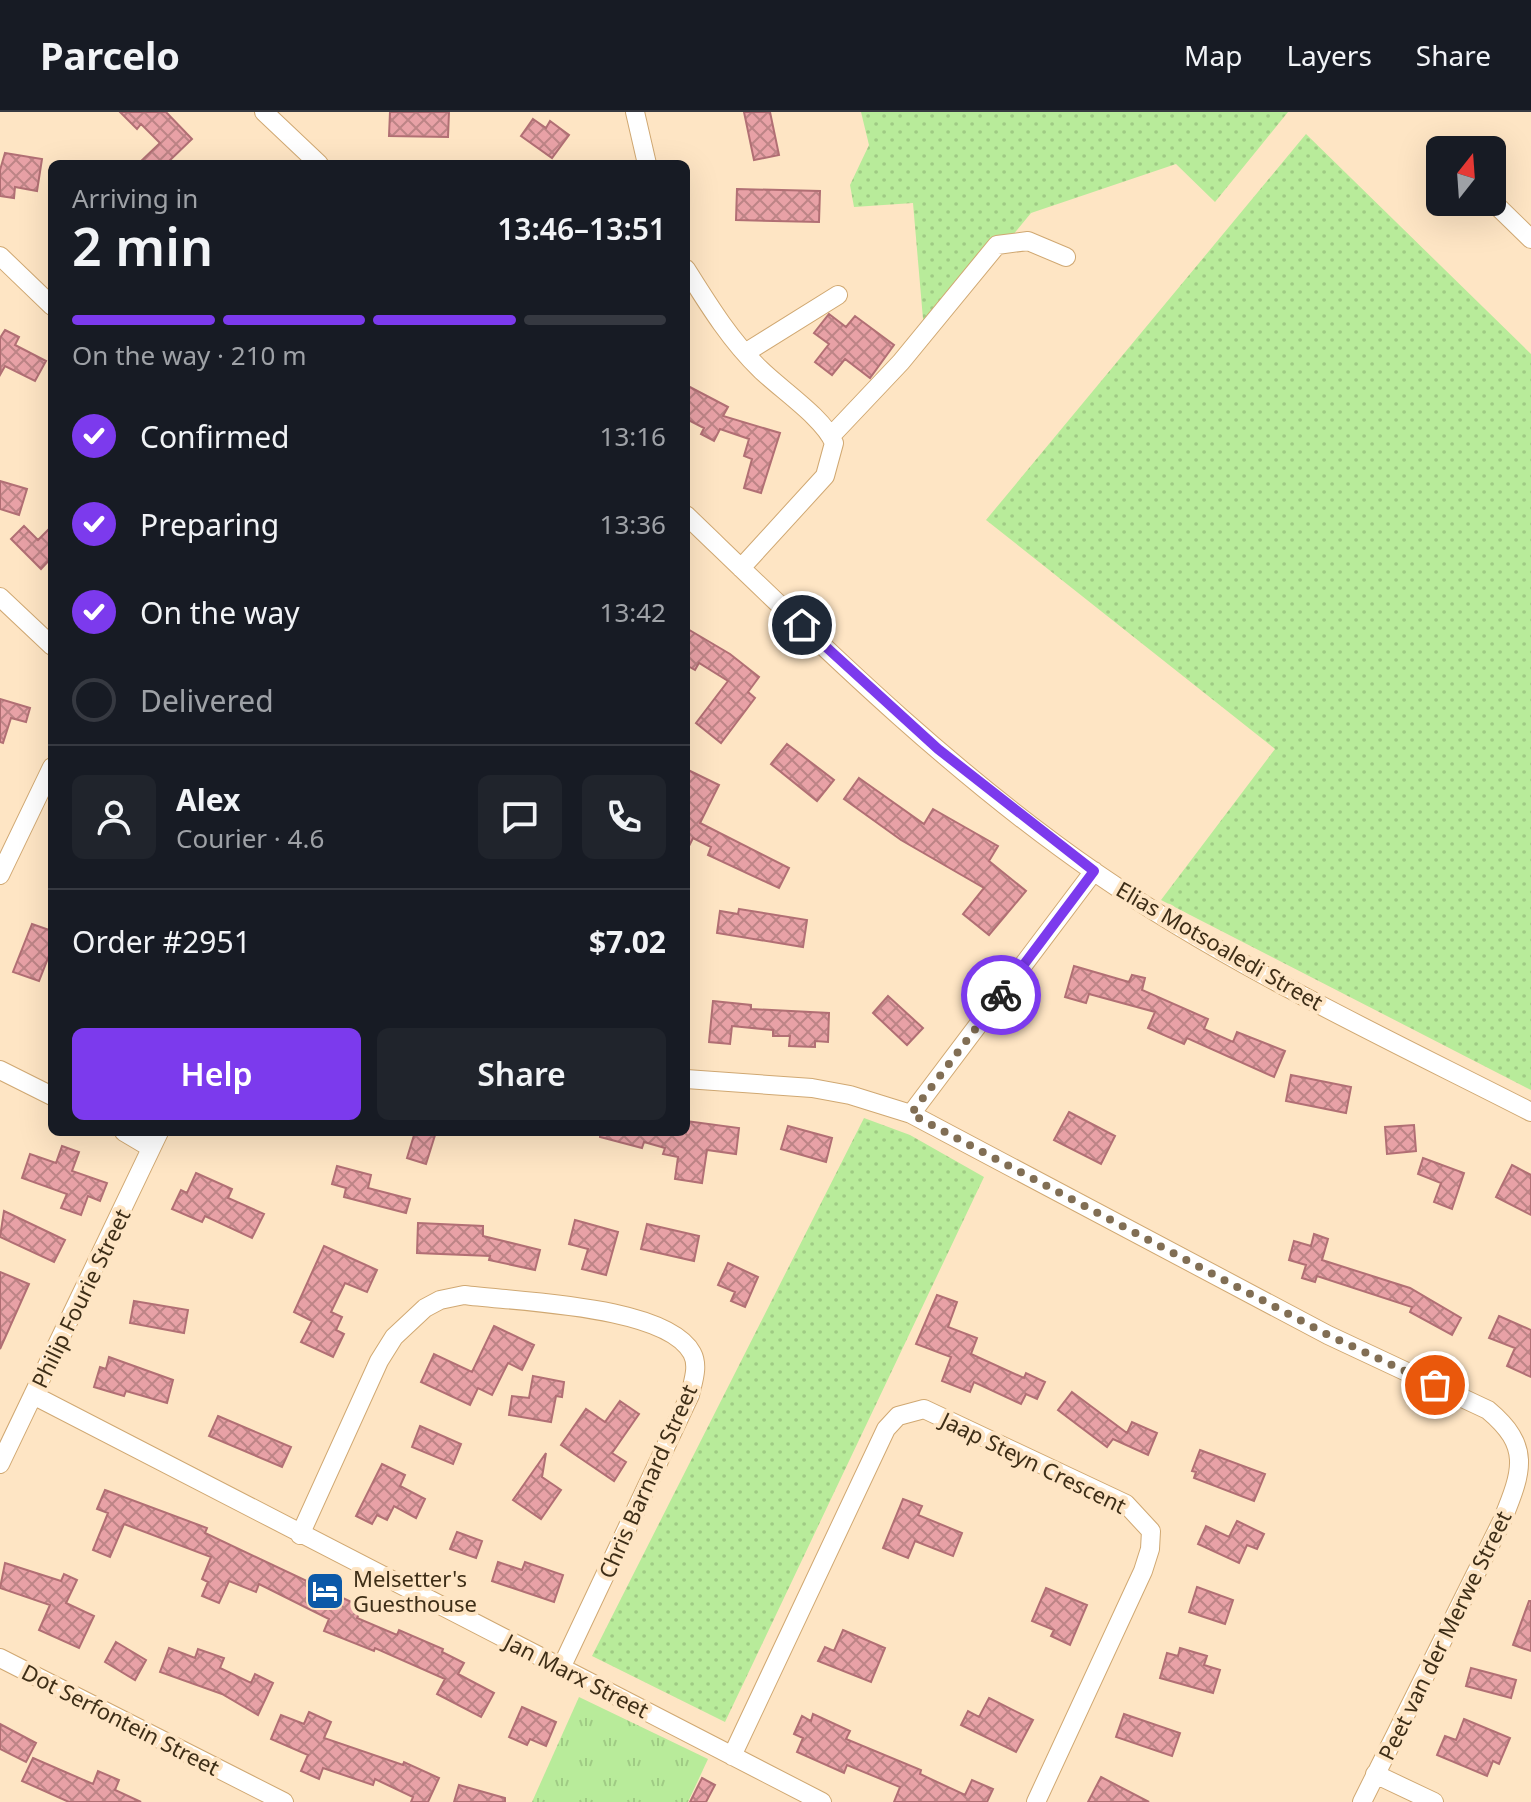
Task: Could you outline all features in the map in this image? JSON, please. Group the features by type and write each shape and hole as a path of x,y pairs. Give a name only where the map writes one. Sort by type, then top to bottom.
{"street":[{"path":"264,112 315,160"},
{"path":"635,112 646,160"},
{"path":"1506,215 1531,239"},
{"path":"831,436 901,362 997,245 1028,241 1066,257"},
{"path":"0,256 48,302"},
{"path":"690,275 745,353 831,436 834,452 825,476 741,568"},
{"path":"745,353 838,295"},
{"name":"Elias Motsoaledi Street","path":"690,519 893,711 1094,871 1264,975 1531,1112"},
{"path":"0,597 48,642"},
{"path":"1,871 48,775"},
{"path":"911,1114 1094,871"},
{"path":"0,1070 48,1094"},
{"name":"Peet van der Merwe Street","path":"690,1079 812,1088 850,1095 911,1114 1328,1335 1488,1410 1512,1426 1520,1437 1523,1453 1520,1476 1502,1521 1362,1802"},
{"name":"Philip Fourie Street","path":"0,1464 155,1140"},
{"name":"Chris Barnard Street","path":"300,1535 379,1361 408,1320 425,1308 440,1300 464,1295 630,1315 669,1330 694,1355 697,1368 690,1395 562,1666"},
{"name":"Jan Marx Street","path":"33,1395 822,1802"},
{"name":"Jaap Steyn Crescent","path":"732,1756 886,1429 898,1416 924,1409 1126,1504 1151,1531 1150,1549 1143,1571 1036,1802"},
{"name":"Dot Serfontein Street","path":"0,1658 284,1802"},
{"path":"1375,1774 1434,1802"}],"green space":[{"path":"861,112 1288,112 1215,202 1176,164 1031,213 925,342 913,203 854,207 850,185 869,145"},
{"path":"1306,134 1531,354 1531,1090 1161,900 1275,749 986,520"},
{"path":"864,1118 910,1135 984,1177 725,1722 592,1656"},
{"path":"579,1697 708,1759 688,1802 532,1802"}],"building":[{"path":"120,112 166,112 192,139 170,160 142,160 160,143 141,124 137,129"},
{"path":"390,112 449,112 448,137 389,136"},
{"path":"744,112 770,112 779,155 754,160"},
{"path":"533,119 546,128 550,121 569,135 552,158 521,136"},
{"path":"5,153 42,159 37,191 15,187 14,198 0,196 0,170"},
{"path":"737,189 820,191 819,222 736,220"},
{"path":"829,314 846,327 855,316 894,345 870,378 845,359 832,375 815,362 829,344 814,333"},
{"path":"5,330 19,337 15,345 46,361 35,381 5,366 0,375 0,338"},
{"path":"690,387 728,407 723,416 780,433 761,493 744,488 752,459 744,456 749,439 720,429 714,441 701,434 704,428 690,421"},
{"path":"0,481 27,489 19,515 0,509"},
{"path":"24,526 38,540 48,530 48,561 41,569 11,539"},
{"path":"690,630 730,654 759,677 748,692 755,698 721,743 696,723 728,681 699,663 695,670 690,667"},
{"path":"0,699 30,708 26,722 11,718 3,743 0,742"},
{"path":"787,744 834,780 817,801 771,764"},
{"path":"690,771 719,785 700,823 789,868 779,888 708,855 711,847 693,838 690,844"},
{"path":"859,778 924,824 933,809 998,846 989,861 1026,891 989,935 963,914 984,888 901,840 844,799"},
{"path":"739,909 807,920 803,947 717,933 720,911 738,914"},
{"path":"32,924 48,930 48,958 39,981 13,972"},
{"path":"1074,966 1129,982 1132,975 1145,978 1142,990 1208,1019 1204,1029 1233,1042 1237,1032 1285,1051 1274,1077 1187,1038 1184,1044 1148,1028 1155,1012 1089,994 1086,1003 1065,997"},
{"path":"888,996 923,1028 907,1045 873,1013"},
{"path":"713,1001 751,1005 751,1009 829,1013 828,1042 815,1041 815,1047 789,1046 790,1036 773,1036 773,1030 732,1026 730,1044 709,1042"},
{"path":"1291,1075 1351,1087 1346,1113 1286,1101"},
{"path":"1069,1112 1115,1136 1101,1164 1054,1140"},
{"path":"690,1122 739,1128 736,1154 707,1150 702,1183 675,1179 678,1157 663,1154 665,1148 644,1142 642,1148 600,1137 690,1136"},
{"path":"1414,1125 1416,1151 1387,1154 1385,1127"},
{"path":"788,1126 832,1138 826,1162 781,1149"},
{"path":"414,1136 435,1136 426,1164 407,1158"},
{"path":"62,1146 79,1152 72,1171 107,1183 100,1201 88,1196 81,1215 61,1208 67,1194 22,1178 30,1154 56,1163"},
{"path":"1423,1158 1464,1173 1452,1209 1434,1202 1441,1183 1418,1174"},
{"path":"1512,1165 1531,1175 1531,1215 1496,1197"},
{"path":"337,1166 371,1175 368,1188 410,1199 406,1213 344,1197 346,1188 332,1184"},
{"path":"196,1173 232,1189 228,1198 264,1214 252,1238 205,1216 202,1222 172,1209 181,1190 187,1193"},
{"path":"4,1211 65,1240 54,1262 0,1237"},
{"path":"575,1220 618,1232 606,1275 582,1269 588,1249 569,1244"},
{"path":"418,1223 483,1226 483,1236 540,1250 535,1270 489,1260 490,1256 417,1253"},
{"path":"647,1224 699,1236 694,1261 641,1249"},
{"path":"1314,1234 1328,1239 1322,1260 1410,1288 1461,1318 1452,1335 1410,1312 1412,1307 1317,1276 1315,1282 1302,1278 1306,1265 1289,1260 1294,1241 1311,1246"},
{"path":"324,1246 377,1270 367,1292 345,1283 331,1312 342,1317 336,1330 344,1334 333,1357 301,1342 312,1321 294,1312"},
{"path":"728,1263 758,1277 745,1307 731,1301 735,1292 718,1285"},
{"path":"0,1272 29,1284 0,1349"},
{"path":"937,1295 957,1302 948,1327 977,1338 971,1354 1024,1378 1026,1373 1045,1382 1037,1399 1026,1394 1021,1404 974,1382 970,1392 942,1381 951,1357 916,1344"},
{"path":"134,1301 188,1310 184,1333 130,1323"},
{"path":"1499,1316 1531,1330 1531,1377 1507,1366 1515,1348 1489,1338"},
{"path":"494,1326 534,1345 522,1370 508,1363 492,1395 478,1388 470,1405 421,1382 434,1354 472,1372"},
{"path":"109,1357 173,1380 167,1403 126,1391 124,1396 94,1387 100,1367 106,1369"},
{"path":"533,1376 564,1382 562,1397 556,1396 551,1422 509,1415 512,1396 529,1398"},
{"path":"1072,1392 1127,1433 1132,1422 1157,1433 1148,1455 1113,1439 1107,1447 1058,1410"},
{"path":"620,1401 639,1414 612,1453 626,1462 614,1481 561,1445 586,1409 605,1422"},
{"path":"218,1416 291,1447 282,1467 209,1436"},
{"path":"420,1426 461,1444 453,1464 412,1447"},
{"path":"1200,1450 1265,1474 1254,1501 1194,1478 1196,1472 1192,1471"},
{"path":"546,1453 542,1477 561,1490 541,1519 513,1500"},
{"path":"382,1464 405,1475 400,1486 425,1499 416,1518 394,1506 387,1520 377,1515 372,1524 356,1516"},
{"path":"105,1490 207,1528 205,1533 362,1607 357,1618 397,1635 399,1630 443,1649 442,1652 464,1663 458,1674 494,1693 481,1717 437,1694 445,1679 375,1648 374,1651 324,1631 329,1619 259,1584 256,1592 229,1581 219,1603 202,1596 208,1582 202,1579 211,1557 124,1524 110,1557 93,1550 108,1513 97,1509"},
{"path":"903,1499 922,1506 918,1515 962,1533 953,1556 915,1541 908,1558 883,1548"},
{"path":"1237,1521 1264,1534 1257,1549 1247,1545 1239,1563 1198,1544 1206,1526 1229,1537"},
{"path":"457,1532 482,1541 476,1558 450,1549"},
{"path":"498,1562 522,1570 525,1562 563,1575 554,1602 492,1581"},
{"path":"5,1563 61,1581 64,1574 77,1580 66,1603 94,1616 79,1648 39,1630 50,1605 0,1588"},
{"path":"1197,1587 1233,1600 1225,1624 1189,1612"},
{"path":"1046,1588 1087,1605 1070,1645 1051,1636 1054,1630 1032,1621"},
{"path":"1531,1601 1531,1651 1513,1645"},
{"path":"843,1630 885,1648 871,1682 818,1661 825,1647 834,1651"},
{"path":"116,1642 146,1660 135,1680 105,1662"},
{"path":"169,1648 195,1658 198,1649 224,1658 220,1668 251,1683 255,1674 273,1683 258,1715 222,1694 160,1672"},
{"path":"1180,1648 1207,1656 1204,1665 1220,1670 1213,1693 1160,1678 1167,1653 1178,1656"},
{"path":"1471,1668 1516,1680 1511,1698 1466,1686"},
{"path":"989,1698 1033,1720 1016,1752 961,1725 968,1711 979,1717"},
{"path":"522,1707 556,1722 546,1746 530,1739 527,1745 509,1737"},
{"path":"309,1712 331,1722 324,1738 403,1765 404,1762 439,1778 428,1802 411,1802 413,1797 375,1779 373,1785 323,1768 319,1779 301,1771 308,1755 271,1739 281,1715 304,1724"},
{"path":"813,1714 850,1731 846,1739 921,1770 920,1774 965,1795 972,1780 993,1789 987,1802 894,1802 900,1787 847,1765 844,1773 797,1752 803,1738 794,1734 802,1716 811,1721"},
{"path":"1124,1714 1180,1733 1172,1756 1116,1737"},
{"path":"1464,1719 1510,1738 1499,1764 1493,1761 1487,1776 1437,1755 1445,1736 1456,1740"},
{"path":"0,1724 36,1743 26,1762 0,1749"},
{"path":"33,1758 93,1784 98,1771 119,1780 115,1790 141,1802 69,1802 22,1781"},
{"path":"1101,1777 1149,1802 1088,1802"},
{"path":"702,1778 715,1785 706,1802 690,1802"},
{"path":"459,1785 505,1798 505,1802 454,1802"}],"way so far":[{"path":"1001,995 911,1114 1328,1335 1435,1385"}],"place":[{"name":"Melsetter's Guesthouse","path":"325,1591"}],"route":[{"path":"802,625 938,749 1094,871 1001,995"}]}
